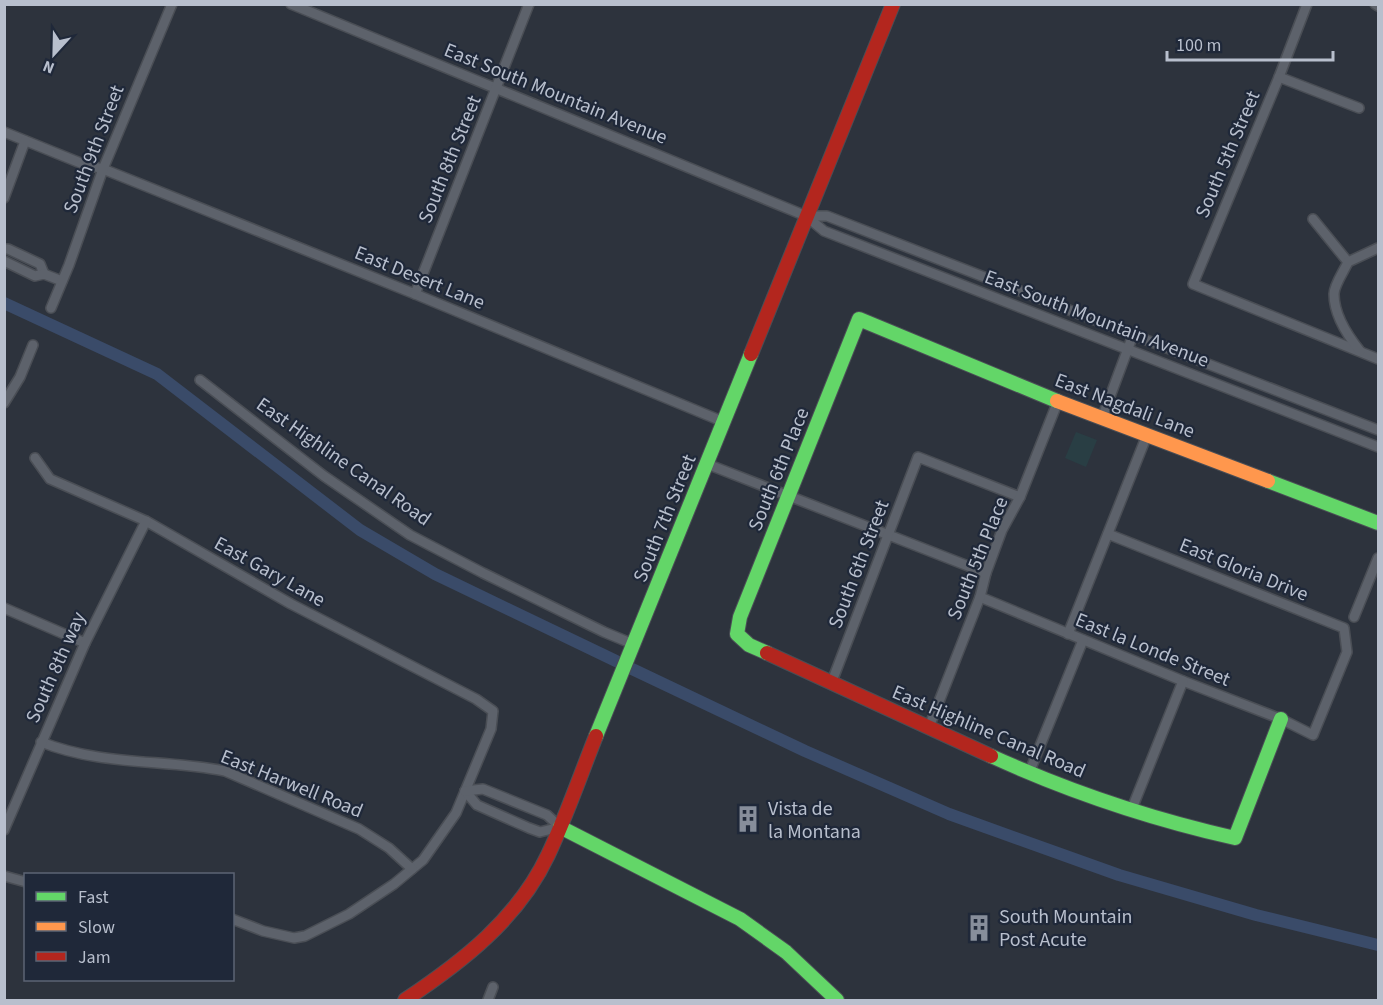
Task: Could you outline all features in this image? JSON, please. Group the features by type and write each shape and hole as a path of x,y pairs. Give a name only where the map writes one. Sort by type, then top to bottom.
{"street":[{"name":"South 9th Street","path":"51,308 102,169 171,4"},
{"name":"East South Mountain Avenue","path":"291,4 806,216 824,231 1378,447"},
{"name":"South 8th Street","path":"415,294 529,4"},
{"name":"South 7th Street","path":"405,1000 469,955 507,920 540,872 893,4"},
{"name":"South 5th Street","path":"1307,4 1193,284 1361,352"},
{"path":"1279,76 1359,108"},
{"name":"East Desert Lane","path":"4,132 415,294 724,422"},
{"path":"4,198 26,141"},
{"name":"East South Mountain Avenue","path":"806,216 827,216 1378,430"},
{"path":"1313,219 1347,262"},
{"path":"1378,248 1347,262 1334,292 1340,321 1350,339 1361,352 1378,358"},
{"path":"4,249 40,264 44,274"},
{"path":"19,268 23,257"},
{"path":"4,261 35,276 44,274 62,281"},
{"name":"East Nagdali Lane","path":"859,319 1058,401 1378,523"},
{"name":"South 6th Place","path":"737,634 740,617 859,319"},
{"path":"1102,418 1133,335"},
{"path":"4,403 21,377 33,345"},
{"name":"East Highline Canal Road","path":"200,380 324,476 410,535 483,573 633,644"},
{"name":"South 5th Place","path":"929,727 980,597 1002,530 1020,497 1058,401"},
{"path":"1068,634 1148,435"},
{"name":"South 6th Street","path":"831,684 918,457 1020,497"},
{"name":"East Gary Lane","path":"35,458 50,479 146,521 291,604 476,699 493,711 491,729 465,791"},
{"path":"707,464 986,573"},
{"name":"South 8th way","path":"4,830 85,643 146,521"},
{"name":"East Gloria Drive","path":"1108,534 1344,628 1347,652 1313,735"},
{"path":"1354,617 1378,558"},
{"name":"East la Londe Street","path":"980,597 1281,719 1313,735"},
{"path":"4,608 85,643"},
{"name":"East Highline Canal Road","path":"737,634 749,645 1029,773 1131,811 1195,830 1235,838 1281,719"},
{"path":"1029,773 1083,640"},
{"path":"1131,811 1183,681"},
{"name":"East Harwell Road","path":"41,742 66,752 98,758 225,771 359,829 389,848 412,869"},
{"path":"465,791 483,789 547,815 560,827 740,919 786,952 837,1000"},
{"path":"465,791 477,805 540,832 560,827"},
{"path":"234,920 263,931 294,938 305,936 349,914 394,884 423,860 456,813 465,791"},
{"path":"498,814 504,797"},
{"path":"4,876 24,881"},
{"path":"488,1000 494,987"}],"green space":[{"path":"1076,432 1097,440 1086,467 1065,458"}],"waterway":[{"path":"4,303 157,374 360,530 435,574 616,661"},
{"path":"630,668 805,751 949,814 1119,875 1256,915 1378,945"}],"traffic: fast":[{"path":"767,653 749,645 737,634 740,617 859,319 1057,401"},
{"path":"596,736 751,354"},
{"path":"1268,481 1378,523"},
{"path":"991,756 1111,803 1235,838 1281,719"},
{"path":"560,827 740,919 786,952 837,1000"}],"traffic: slow":[{"path":"1057,401 1268,481"}],"traffic: jam":[{"path":"751,354 893,4"},
{"path":"767,653 991,756"},
{"path":"405,1000 487,937 521,899 536,878 548,855 596,736"}],"place":[{"name":"Vista de la Montana","path":"748,819"},
{"name":"South Mountain Post Acute","path":"979,928"}]}
